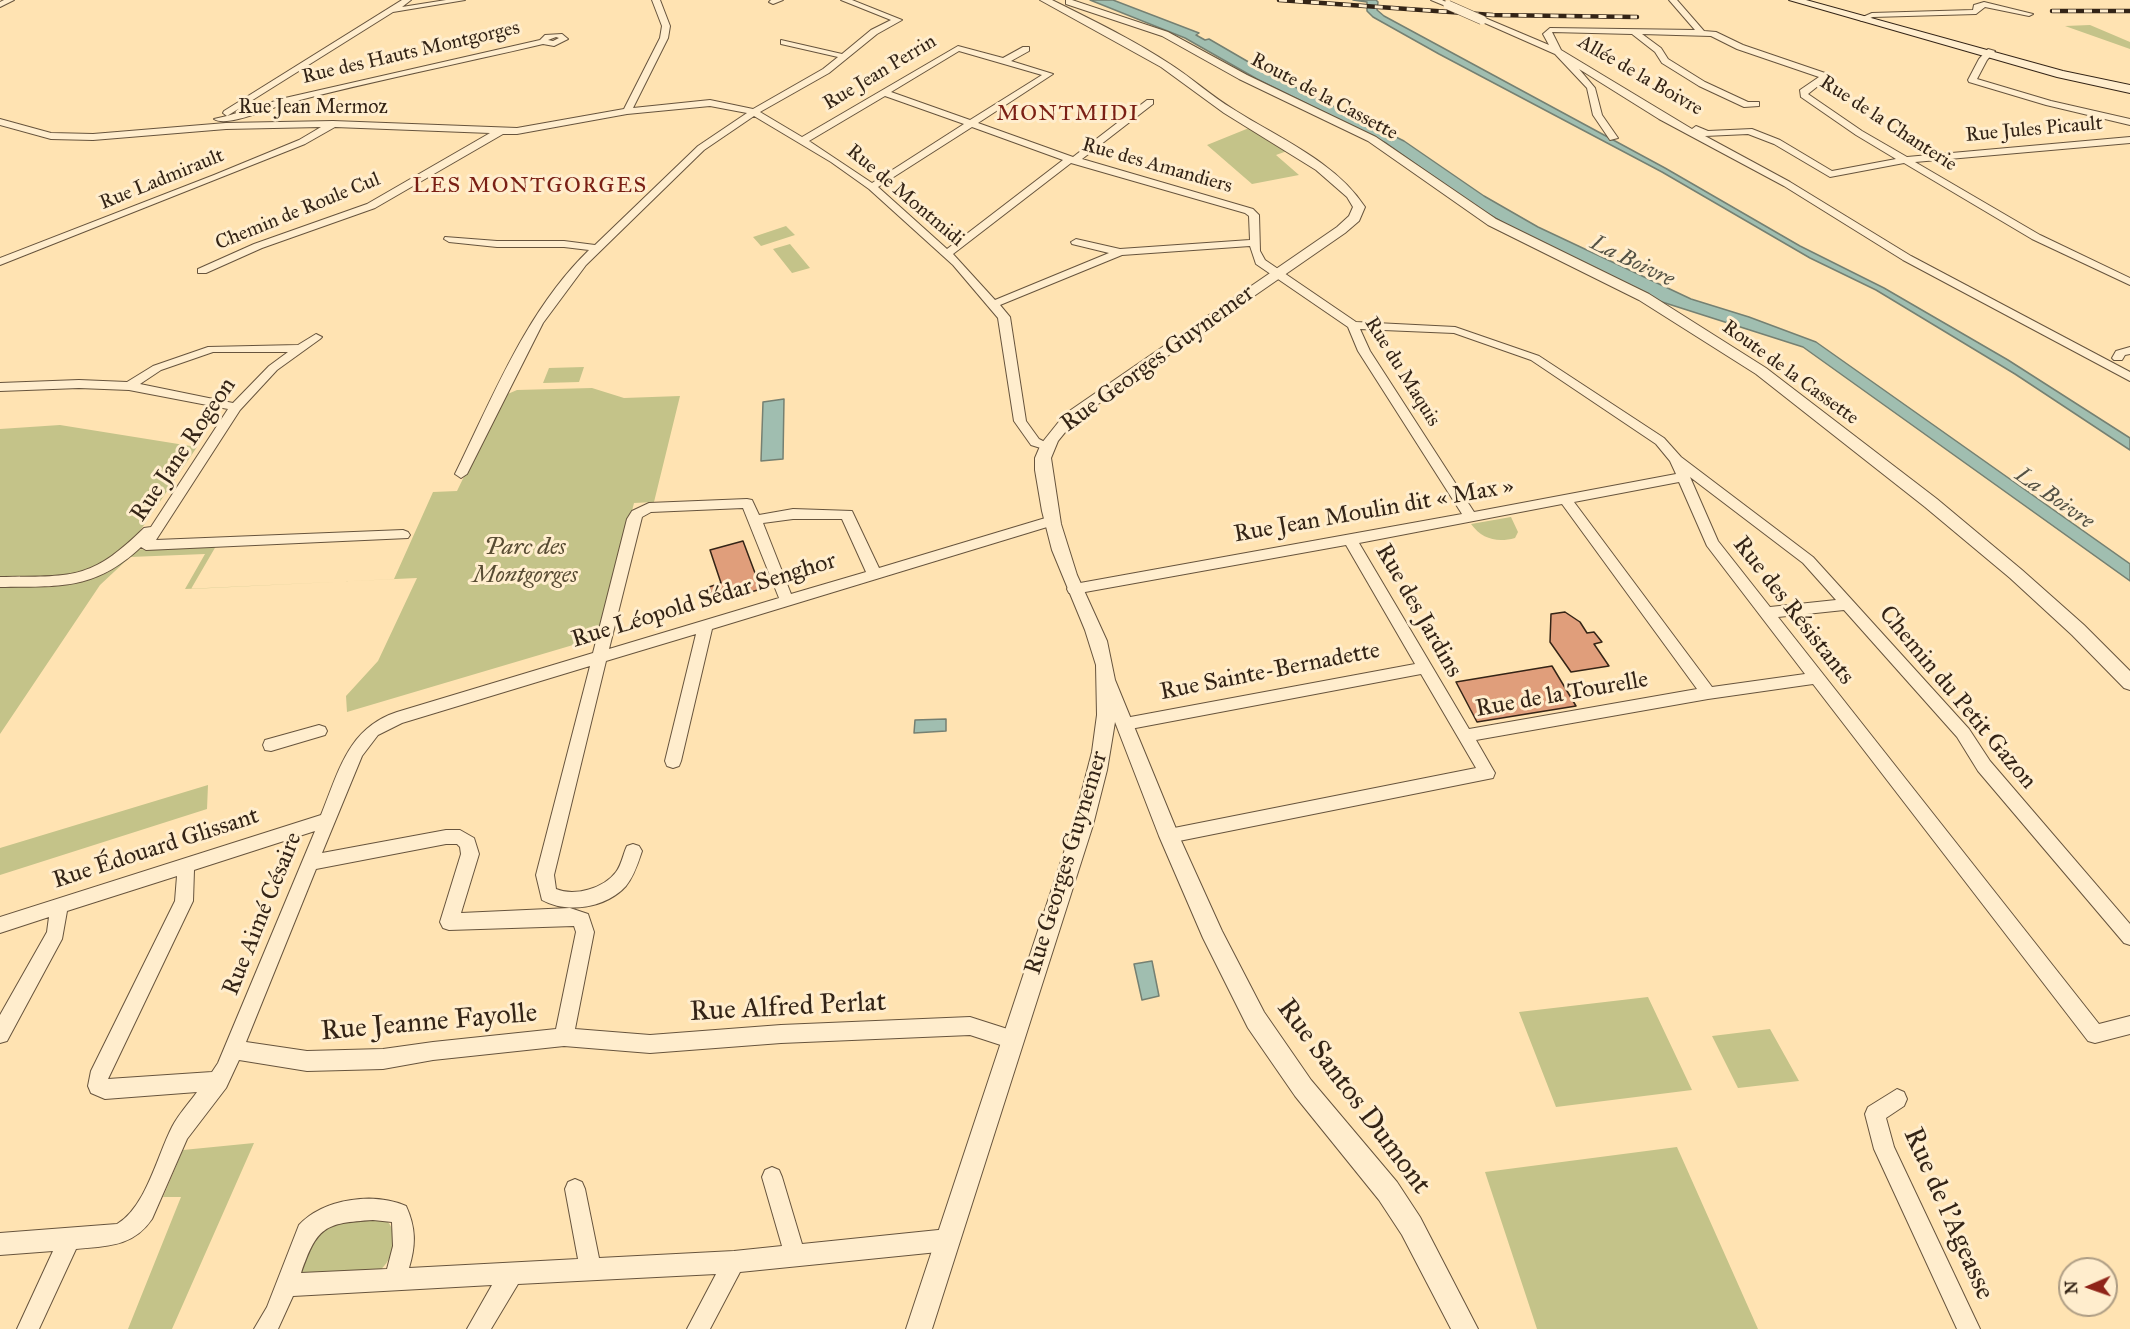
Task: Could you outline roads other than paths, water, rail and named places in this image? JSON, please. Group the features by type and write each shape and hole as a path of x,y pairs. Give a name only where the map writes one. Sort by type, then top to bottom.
{"main road":[{"path":"1794,0 1864,17"},
{"path":"1808,0 1989,53 2128,89"}],"street":[{"path":"0,4 10,0"},
{"path":"216,123 407,0"},
{"path":"389,11 461,0"},
{"path":"627,111 664,38 666,26 656,0"},
{"path":"461,474 507,376 538,322 570,277 597,248 701,148 754,112 826,71 874,32 898,21 845,0"},
{"name":"Rue Georges Guynemer","path":"919,1329 1083,825 1103,755 1106,675 1094,627 1074,589 1052,521 1043,464 1047,446 1070,417 1351,223 1358,213 1357,202 1334,180 1303,157 1226,110 1142,50 1045,0"},
{"name":"Route de la Cassette","path":"1062,0 1164,33 1243,76 1372,139 1492,222 1644,297 1752,364 1922,496 2016,574 2078,630 2130,683"},
{"path":"1435,0 1558,52 1662,117 1787,184 1907,258 2130,377"},
{"path":"1673,0 1702,33"},
{"path":"1864,17 1976,12 1977,7 1984,4 2029,14"},
{"path":"1613,138 1598,120 1589,85 1547,37 1550,30 1702,33"},
{"path":"1634,32 1658,50 1665,61 1702,84 1747,105 1756,104"},
{"name":"Rue de la Chanterie","path":"1702,33 1713,34 1740,47 1825,75 1803,92 1804,95 1859,133 2036,237 2130,282"},
{"name":"Rue des Hauts Montgorges","path":"216,123 307,95 543,42"},
{"path":"784,42 846,57"},
{"name":"Rue Jean Perrin","path":"802,141 958,48 1049,74 974,124"},
{"path":"1004,61 1026,49"},
{"name":"Allée de la Boivre","path":"1558,52 1567,52 1592,65 1672,116 1702,132 1720,134 1749,131 1777,141 1830,174 1906,160"},
{"path":"1989,53 1972,80 2049,103 2130,122"},
{"name":"Rue des Amandiers","path":"883,92 1072,160 1249,211 1254,215 1255,251 1260,262 1276,274"},
{"path":"947,254 1150,102"},
{"name":"Rue de Montmidi","path":"627,111 710,103 754,112 834,160 872,187 947,254 1004,317 1020,421 1035,442 1047,446"},
{"name":"Rue Jean Mermoz","path":"0,122 51,135 93,137 216,123 333,124 501,131 537,128 627,111"},
{"name":"Rue Ladmirault","path":"0,262 225,174 302,142 333,124"},
{"path":"872,187 974,124"},
{"name":"Chemin de Roule Cul","path":"201,271 258,246 371,206 501,131"},
{"name":"Rue Jules Picault","path":"1906,160 2130,140"},
{"path":"449,239 497,244 564,244 597,248"},
{"path":"1077,242 1120,252 1255,243"},
{"path":"992,304 1010,299 1120,252"},
{"name":"Rue du Maquis","path":"1276,274 1353,325 1365,351 1470,516"},
{"name":"Rue des Résistants","path":"1353,325 1455,330 1535,358 1660,441 1676,460 1712,543 2095,1034 2130,1025"},
{"name":"Rue Jane Rogeon","path":"315,337 273,368 236,407 146,545 403,535"},
{"path":"129,386 168,363 212,349 298,348"},
{"path":"2118,358 2120,353 2130,350"},
{"path":"0,387 79,384 129,386 236,407"},
{"name":"Chemin du Petit Gazon","path":"1676,460 1808,560 1964,733 1984,766 2130,937"},
{"name":"Rue Jean Moulin dit « Max »","path":"1074,589 1350,540 1682,477"},
{"path":"1565,499 1708,693"},
{"path":"633,851 624,873 615,885 601,893 560,900 548,894 545,875 637,514 642,510 657,507 747,503 787,602"},
{"path":"755,520 793,514 846,514 875,575"},
{"path":"0,582 70,579 96,574 118,560 162,520"},
{"name":"Rue Léopold Sédar Senghor","path":"372,731 397,718 1052,521"},
{"name":"Rue des Jardins","path":"1350,540 1465,736"},
{"path":"1766,613 1848,604"},
{"path":"674,761 705,627"},
{"name":"Rue Sainte-Bernadette","path":"1127,728 1424,668"},
{"name":"Rue Santos Dumont","path":"1106,675 1169,836 1214,938 1256,1020 1303,1088 1388,1191 1411,1226 1465,1329"},
{"name":"Rue de la Tourelle","path":"1169,836 1487,773 1465,736 1708,693 1816,678"},
{"path":"1103,755 1108,742 1127,728"},
{"path":"271,745 319,731"},
{"name":"Rue Aimé Césaire","path":"0,1244 118,1235 129,1231 137,1224 145,1212 172,1148 194,1113 219,1082 355,753 372,731"},
{"name":"Rue Édouard Glissant","path":"0,925 327,820"},
{"name":"Rue Jeanne Fayolle","path":"233,1050 308,1061 383,1059 433,1051 564,1037 585,932 582,920 577,917 561,916 449,922 470,854 468,843 460,837 446,837 310,863"},
{"path":"186,865 184,901 98,1078 98,1086 105,1089 219,1082"},
{"path":"0,1034 56,933 59,906"},
{"name":"Rue Alfred Perlat","path":"564,1037 650,1044 781,1034 970,1026 1013,1040"},
{"name":"Rue de l'Ageasse","path":"1897,1099 1875,1114 1884,1149 1969,1329"},
{"path":"772,1177 795,1255"},
{"path":"575,1189 591,1269"},
{"path":"265,1329 275,1314 306,1233 312,1223 330,1214 388,1209 399,1213 405,1234 403,1252 394,1279"},
{"path":"28,1329 70,1239"},
{"path":"286,1285 734,1262 948,1240"},
{"path":"698,1329 734,1262"},
{"path":"478,1329 512,1273"}],"railway":[{"path":"1279,0 1493,15 1637,17"},
{"path":"2052,11 2130,11"}],"district":[{"name":"MONTMIDI","path":"1068,115"},
{"name":"LES MONTGORGES","path":"530,187"}],"water label":[{"name":"La Boivre","path":"1632,262"},
{"name":"La Boivre","path":"2054,499"}],"park label":[{"name":"Parc des Montgorges","path":"525,562"}]}
